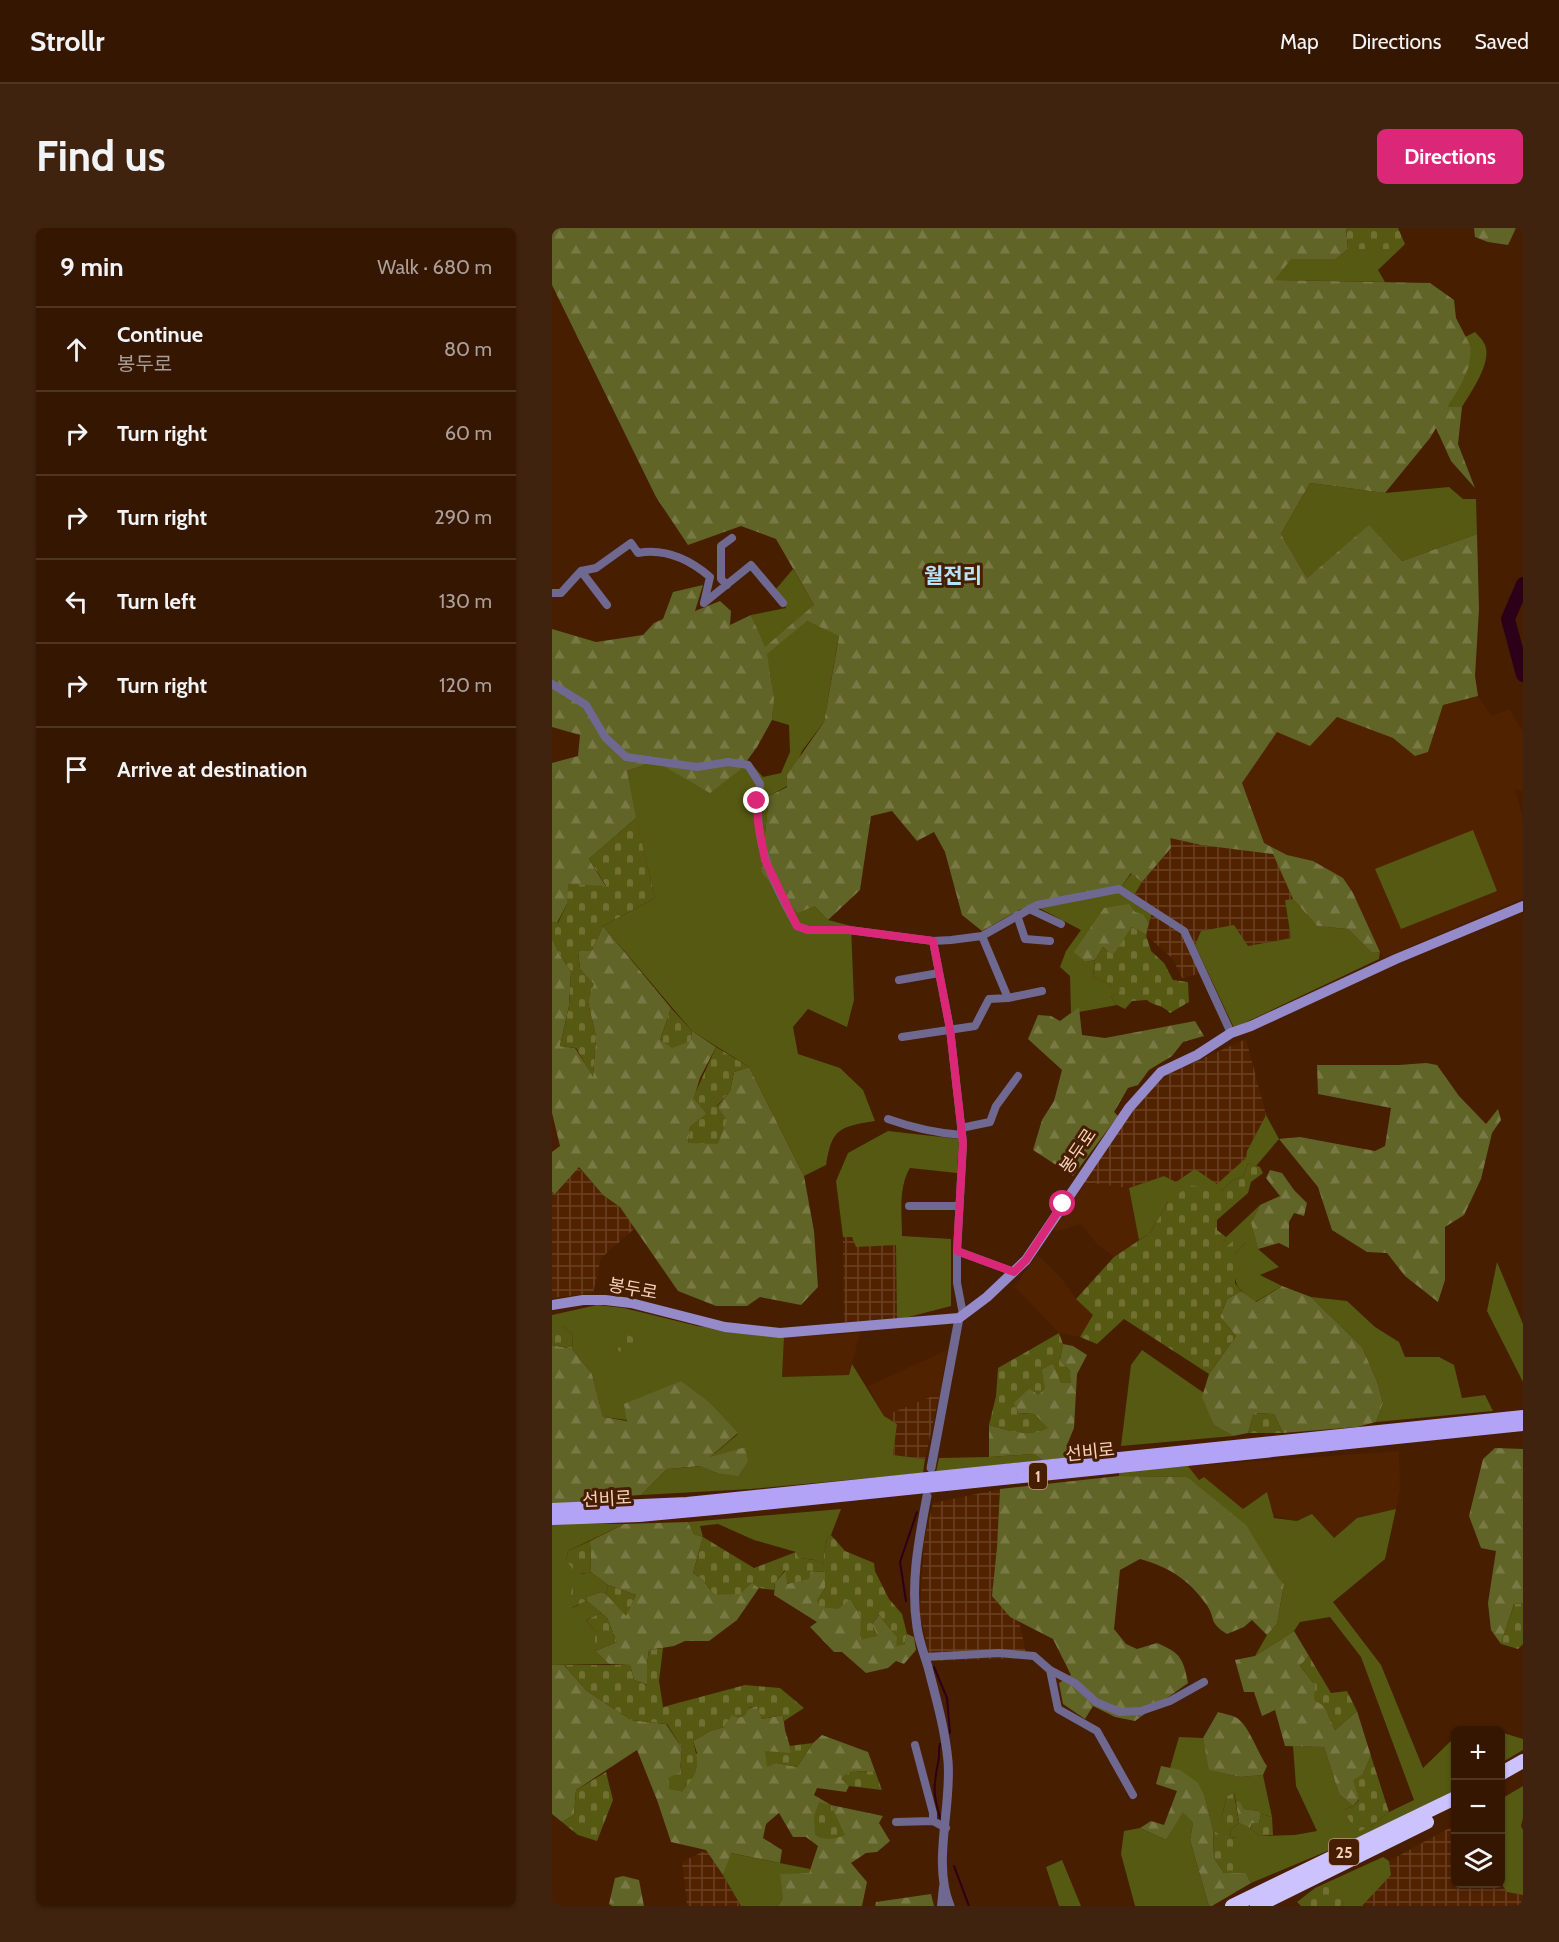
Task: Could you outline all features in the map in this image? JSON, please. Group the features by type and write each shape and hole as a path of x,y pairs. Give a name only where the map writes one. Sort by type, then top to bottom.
{"highway":[{"path":"1505,1771 1523,1761"},
{"path":"1505,1780 1523,1771"},
{"name":"25","path":"1232,1906 1451,1800"},
{"name":"25","path":"1257,1906 1451,1809"}],"main road":[{"name":"봉두로","path":"552,1305 583,1300 631,1303 725,1327 780,1333 961,1316 987,1297 1026,1260 1129,1108 1161,1072 1197,1055 1231,1033 1396,959 1523,906"},
{"name":"선비로","path":"552,1509 687,1503 1523,1416"},
{"name":"선비로","path":"552,1519 724,1508 1523,1425"}],"street":[{"path":"727,585 721,579 721,546 732,538"},
{"path":"552,593 561,593 580,571 596,568 631,543 638,553 659,552 681,557 694,563 710,577 704,603 751,565 783,603"},
{"path":"580,571 606,605"},
{"path":"552,684 586,705 605,737 626,757 697,767 728,762 748,765 760,784 757,801 758,822 765,860 797,926 808,930 849,930 933,941 982,936 1037,905 1119,889 1184,931 1231,1033"},
{"path":"1029,909 1061,924"},
{"path":"1017,915 1025,939 1050,941"},
{"path":"982,936 1008,998"},
{"path":"931,1468 961,1316 957,1283 957,1251 962,1132 950,1029 933,941"},
{"path":"899,980 939,973"},
{"path":"902,1037 975,1026 989,999 1008,998 1042,991"},
{"path":"888,1119 936,1134 962,1132 990,1122 996,1106 1018,1076"},
{"path":"909,1206 960,1206"},
{"path":"957,1251 1014,1272"},
{"path":"927,1496 916,1563 914,1597 917,1627 937,1700 948,1762 941,1906"},
{"path":"925,1657 999,1653 1034,1656 1050,1670 1075,1683 1096,1702 1120,1712 1141,1711 1170,1701 1204,1682"},
{"path":"1050,1670 1058,1708 1097,1731 1133,1795"},
{"path":"915,1745 933,1813 933,1821"},
{"path":"896,1822 933,1821 946,1828"},
{"path":"944,1872 950,1906"}],"shaded area":[{"path":"1478,696 1491,716 1509,709 1523,731 1523,792 1515,788 1523,819 1523,898 1384,958 1353,893 1313,861 1287,855 1263,843 1242,783 1277,731 1336,717 1393,738 1415,756 1428,752 1443,705"},
{"path":"1169,838 1201,845 1273,854 1293,899 1285,901 1291,938 1248,946 1195,945 1207,972 1182,978 1173,959 1146,935 1153,909 1135,894 1142,882 1171,849"},
{"path":"1246,1039 1266,1115 1247,1151 1247,1158 1217,1185 1176,1182 1164,1176 1129,1188 1081,1182 1131,1110 1166,1075"},
{"path":"578,1167 603,1195 620,1207 635,1228 601,1258 593,1293 552,1298 552,1192 556,1194"},
{"path":"1081,1182 1129,1188 1139,1240 1114,1257 1097,1244 1081,1224 1055,1232 1054,1225"},
{"path":"843,1237 852,1237 857,1247 896,1244 897,1320 844,1322"},
{"path":"1037,1254 1093,1315 1080,1337 1059,1333 1015,1287"},
{"path":"860,1333 849,1375 782,1377 784,1337"},
{"path":"947,1350 940,1393 884,1416 868,1386"},
{"path":"940,1393 925,1459 893,1455 897,1424 884,1416"},
{"path":"1399,1451 1400,1489 1396,1509 1357,1518 1334,1538 1297,1521 1243,1509 1204,1477 1199,1480 1188,1466"},
{"path":"1000,1489 992,1596 1010,1617 1019,1621 1027,1658 931,1661 920,1614 924,1541 933,1503"},
{"path":"1451,1827 1451,1888 1504,1888 1507,1892 1523,1895 1523,1906 1362,1906 1391,1875 1389,1861"},
{"path":"706,1850 741,1906 687,1906 682,1862"}],"green space":[{"path":"552,228 1346,228 1348,249 1336,259 1291,259 1275,280 1430,283 1454,300 1456,318 1471,347 1469,366 1459,389 1447,407 1462,407 1458,444 1475,488 1451,461 1436,428 1385,493 1310,483 1281,534 1307,578 1369,525 1402,561 1477,534 1479,609 1475,676 1478,696 1443,705 1428,752 1415,756 1393,738 1337,717 1310,746 1277,732 1242,783 1264,843 1287,855 1313,861 1343,878 1353,893 1380,952 1372,953 1348,929 1317,926 1293,899 1273,854 1201,845 1170,838 1171,848 1142,882 1131,873 1121,887 1082,892 1039,908 1021,909 982,931 962,915 945,852 934,832 917,841 892,811 871,816 860,890 828,920 814,906 798,913 761,872 769,796 787,787 787,775 824,722 839,636 807,621 767,654 774,698 772,720 741,769 710,793 655,761 627,771 636,818 589,859 606,887 567,904 557,923 552,922 552,763 578,756 580,735 552,727 552,629 596,642 643,635 654,623 663,619 673,592 703,585 695,611 720,601 731,611 730,625 751,615 765,647 814,605 776,539 741,526 688,545 656,497 552,285"},
{"path":"1346,228 1398,228 1405,244 1400,249 1348,249"},
{"path":"1474,228 1516,228 1508,245 1475,237"},
{"path":"1348,249 1400,249 1378,270 1385,282 1275,280 1290,259 1336,259"},
{"path":"1475,332 1486,350 1484,367 1462,407 1446,407 1459,389 1471,347 1465,337"},
{"path":"1310,483 1385,493 1449,487 1463,499 1476,499 1477,534 1402,561 1369,526 1307,578 1281,534"},
{"path":"793,569 814,605 807,621 839,635 824,722 802,751 787,786 769,796 761,872 814,906 828,920 851,926 854,1000 847,1027 808,1009 793,1027 798,1054 840,1068 863,1090 875,1121 853,1125 839,1131 831,1143 826,1165 804,1176 749,1067 692,1031 603,926 655,898 631,799 627,771 655,761 741,769 748,760 763,777 781,773 790,752 789,725 772,720 773,692 769,666 751,615 786,608 776,589"},
{"path":"636,818 655,898 603,926 592,950 578,952 580,969 594,984 588,1002 596,1037 593,1077 576,1048 560,1046 569,1006 571,972 552,938 552,922 558,923 567,904 568,884 606,886 589,859"},
{"path":"1473,830 1497,891 1401,929 1375,869"},
{"path":"1132,873 1142,882 1135,894 1153,909 1149,923 1144,915 1089,933 1075,952 1085,962 1095,960 1093,977 1122,990 1111,997 1117,1005 1079,1012 1078,1008 1071,1013 1070,976 1060,967 1066,951 1081,930 1039,908 1082,892 1121,887"},
{"path":"1293,899 1317,926 1348,929 1372,953 1380,952 1379,959 1234,1028 1195,945 1201,931 1234,925 1248,946 1291,938 1285,900"},
{"path":"1129,904 1135,912 1144,915 1149,923 1146,935 1132,927 1113,956 1103,947 1095,960 1085,962 1074,952 1104,908"},
{"path":"603,926 671,1008 660,1040 691,1041 692,1031 716,1047 700,1078 694,1098 707,1114 690,1127 688,1143 730,1091 734,1072 749,1067 804,1176 814,1231 818,1287 801,1305 760,1297 747,1306 716,1306 678,1291 620,1207 603,1195 579,1167 555,1194 552,1192 552,1152 560,1146 552,1113 552,938 571,972 569,1006 560,1046 575,1048 593,1076 596,1037 588,1002 593,984 580,969 578,951 592,950"},
{"path":"1132,927 1146,935 1151,951 1164,963 1173,980 1188,982 1189,1002 1170,1013 1147,1000 1132,1001 1125,1009 1117,1005 1111,997 1121,990 1093,977 1095,960 1103,947 1113,955"},
{"path":"1079,1007 1082,1035 1105,1038 1195,1021 1204,1036 1183,1042 1172,1056 1149,1070 1138,1085 1128,1088 1114,1112 1118,1116 1073,1176 1033,1150 1042,1120 1054,1101 1062,1070 1028,1039 1038,1015 1051,1016 1060,1021"},
{"path":"671,1008 692,1031 691,1041 672,1048 660,1040"},
{"path":"716,1047 749,1067 734,1072 730,1091 717,1106 727,1120 718,1144 688,1143 690,1127 707,1114 693,1098"},
{"path":"1426,1063 1437,1065 1459,1096 1486,1124 1498,1109 1501,1120 1492,1133 1481,1179 1464,1215 1445,1227 1445,1280 1438,1302 1405,1276 1387,1253 1367,1252 1332,1230 1318,1187 1279,1139 1300,1137 1375,1151 1385,1146 1391,1108 1318,1094 1317,1065"},
{"path":"1266,1115 1279,1139 1256,1166 1248,1163 1243,1176 1233,1180 1221,1191 1168,1202 1150,1233 1139,1240 1129,1188 1164,1176 1176,1182 1195,1169 1217,1184 1246,1158 1247,1151"},
{"path":"888,1131 959,1139 957,1173 910,1168 901,1201 902,1236 951,1239 951,1306 897,1320 896,1245 856,1247 852,1237 843,1237 836,1181 848,1153"},
{"path":"1248,1163 1260,1167 1263,1173 1251,1182 1248,1193 1217,1220 1217,1230 1226,1237 1221,1251 1238,1237 1246,1242 1235,1254 1235,1283 1241,1291 1227,1299 1220,1317 1236,1336 1209,1374 1124,1319 1097,1344 1080,1337 1093,1315 1076,1299 1114,1257 1150,1233 1168,1202 1190,1185 1221,1191 1233,1180 1243,1176"},
{"path":"1270,1170 1282,1173 1307,1203 1304,1216 1294,1213 1289,1222 1289,1248 1279,1243 1258,1249 1251,1223 1260,1205 1280,1196 1266,1178"},
{"path":"1260,1205 1251,1223 1258,1249 1279,1267 1260,1275 1282,1286 1255,1302 1238,1287 1235,1277 1235,1254 1246,1242 1220,1252 1226,1237"},
{"path":"1497,1262 1523,1324 1523,1382 1487,1311"},
{"path":"1282,1286 1311,1297 1362,1347 1377,1381 1383,1403 1376,1422 1357,1427 1283,1433 1274,1414 1254,1413 1248,1433 1233,1436 1214,1425 1202,1397 1209,1374 1236,1336 1220,1317 1227,1299 1241,1291 1256,1302"},
{"path":"1311,1297 1347,1301 1375,1327 1399,1342 1405,1357 1439,1357 1454,1365 1462,1398 1485,1395 1493,1411 1376,1422 1383,1403 1377,1381 1362,1347"},
{"path":"597,1305 624,1308 697,1326 784,1337 782,1377 849,1375 852,1364 884,1416 897,1424 893,1455 925,1459 923,1473 751,1489 641,1495 667,1469 701,1466 717,1473 745,1447 709,1458 738,1434 603,1417 592,1374 572,1349 573,1335 562,1326 552,1326 552,1315"},
{"path":"552,1326 562,1326 573,1335 572,1349 552,1345"},
{"path":"619,1331 632,1337 638,1347 634,1354 618,1351"},
{"path":"1059,1333 1063,1344 1060,1360 1070,1371 1071,1383 1061,1383 1053,1363 1042,1369 1045,1389 1038,1395 1029,1388 1014,1403 1018,1413 1035,1414 1048,1428 1026,1433 989,1425 996,1396 998,1368"},
{"path":"1063,1344 1073,1346 1087,1355 1077,1374 1074,1428 1067,1445 1074,1457 1042,1460 1034,1454 989,1457 989,1425 1011,1431 1035,1414 1018,1413 1013,1403 1029,1388 1042,1369 1053,1363 1061,1382 1070,1371 1060,1360"},
{"path":"552,1345 572,1349 592,1374 603,1417 627,1421 624,1404 681,1381 710,1403 738,1433 710,1457 745,1447 748,1461 738,1476 717,1473 700,1466 667,1469 641,1495 606,1497 584,1504 552,1505"},
{"path":"1142,1350 1204,1393 1214,1425 1233,1436 1121,1446 1131,1365"},
{"path":"1254,1413 1274,1414 1283,1433 1248,1433"},
{"path":"1495,1448 1523,1449 1523,1603 1514,1604 1501,1644 1491,1630 1488,1603 1496,1551 1481,1548 1469,1516 1483,1459"},
{"path":"1034,1454 1042,1460 936,1472 939,1458"},
{"path":"1188,1466 1199,1480 1204,1477 1243,1509 1267,1492 1274,1518 1297,1521 1312,1514 1334,1538 1357,1518 1396,1509 1385,1559 1333,1602 1381,1665 1423,1768 1451,1741 1451,1792 1354,1840 1251,1883 1246,1873 1237,1873 1236,1837 1231,1838 1230,1830 1239,1823 1260,1836 1295,1835 1317,1831 1296,1786 1293,1746 1324,1747 1339,1794 1353,1806 1343,1810 1370,1827 1389,1812 1414,1800 1361,1657 1330,1617 1300,1622 1294,1631 1255,1656 1267,1635 1277,1624 1284,1584 1187,1477 1119,1476 1119,1471"},
{"path":"1119,1476 1187,1477 1246,1525 1284,1584 1277,1624 1267,1635 1252,1620 1244,1627 1227,1634 1214,1623 1209,1609 1199,1595 1169,1570 1140,1559 1120,1570 1114,1629 1126,1644 1137,1649 1157,1643 1176,1653 1184,1667 1188,1683 1135,1721 1115,1717 1093,1706 1085,1719 1063,1704 1059,1683 1071,1675 1053,1639 1010,1617 992,1596 1000,1489"},
{"path":"841,1509 831,1535 827,1539 822,1566 815,1560 799,1558 796,1552 754,1540 718,1524 700,1526 703,1537 694,1534 688,1522"},
{"path":"688,1522 694,1534 703,1537 693,1573 703,1580 714,1595 752,1582 759,1588 737,1620 709,1641 685,1641 674,1646 649,1650 648,1685 634,1680 630,1665 609,1664 595,1651 617,1642 607,1618 587,1601 586,1597 601,1592 606,1594 626,1615 636,1595 608,1585 591,1572 590,1541 624,1524"},
{"path":"552,1523 624,1524 568,1551 566,1560 582,1574 591,1572 608,1585 606,1594 601,1592 586,1597 586,1586 572,1608 587,1601 601,1613 586,1620 595,1631 595,1651 609,1664 552,1665"},
{"path":"831,1535 845,1551 874,1563 875,1571 889,1599 902,1614 907,1634 904,1645 896,1646 897,1637 879,1615 872,1624 878,1636 860,1640 861,1618 851,1599 838,1609 820,1607 817,1601 825,1588 825,1572 811,1571 809,1579 787,1584 785,1570 775,1583 774,1590 759,1588 752,1583 740,1594 714,1595 703,1580 693,1573 703,1537 754,1568 796,1552 799,1558 815,1560 822,1565 827,1539"},
{"path":"590,1541 591,1572 582,1574 574,1570 566,1560 568,1551"},
{"path":"786,1570 788,1584 811,1571 825,1572 825,1588 817,1601 851,1599 861,1618 872,1624 879,1615 904,1645 907,1634 914,1637 916,1650 904,1664 896,1661 888,1668 866,1673 842,1652 834,1652 810,1627 817,1622 774,1595 775,1583"},
{"path":"608,1585 636,1595 626,1616 606,1594"},
{"path":"586,1586 587,1601 571,1608 572,1588"},
{"path":"1523,1603 1523,1644 1518,1649 1501,1644 1514,1604"},
{"path":"601,1613 607,1618 617,1642 595,1651 595,1631 586,1620"},
{"path":"1294,1631 1309,1656 1300,1666 1315,1685 1335,1730 1357,1711 1371,1756 1363,1774 1359,1799 1353,1806 1339,1794 1324,1747 1285,1746 1275,1710 1262,1716 1254,1692 1244,1692 1235,1660 1255,1656"},
{"path":"663,1648 659,1681 663,1707 745,1685 780,1688 804,1708 784,1721 783,1715 762,1719 757,1706 749,1708 745,1716 738,1718 732,1715 724,1727 710,1731 693,1741 697,1757 695,1774 682,1792 669,1789 668,1778 680,1772 682,1748 667,1724 631,1720 587,1691 564,1665 630,1665 634,1680 647,1685 649,1650"},
{"path":"1309,1656 1331,1693 1347,1691 1357,1711 1335,1730 1324,1706 1314,1700 1315,1685 1300,1666"},
{"path":"552,1665 564,1665 587,1691 631,1720 666,1724 682,1748 680,1772 670,1789 697,1753 693,1741 710,1731 724,1727 732,1714 757,1706 762,1719 783,1715 792,1753 777,1763 797,1767 813,1743 822,1735 868,1752 875,1771 849,1772 842,1778 849,1786 846,1792 817,1788 814,1795 831,1805 883,1816 879,1823 890,1841 877,1852 866,1853 851,1863 867,1882 862,1906 778,1906 783,1898 780,1874 809,1873 818,1846 806,1837 793,1837 779,1813 766,1824 763,1838 782,1850 780,1863 731,1853 723,1875 706,1850 671,1842 637,1750 576,1790 574,1815 562,1822 552,1814"},
{"path":"1218,1712 1237,1718 1245,1727 1267,1766 1263,1775 1240,1777 1209,1770 1203,1738"},
{"path":"1505,1734 1523,1739 1523,1750 1505,1761"},
{"path":"1179,1737 1203,1738 1210,1770 1240,1777 1263,1775 1272,1817 1261,1814 1259,1811 1244,1809 1240,1803 1236,1802 1234,1793 1227,1796 1222,1815 1224,1839 1213,1830 1205,1797 1170,1768"},
{"path":"813,1743 797,1767 777,1763 767,1767 765,1751 791,1753 789,1746"},
{"path":"1371,1756 1389,1812 1370,1827 1357,1832 1343,1810 1353,1806 1359,1800 1353,1780 1363,1774"},
{"path":"1161,1766 1180,1770 1198,1783 1205,1797 1213,1830 1214,1858 1224,1873 1246,1873 1251,1883 1212,1906 1209,1906 1190,1840 1193,1823 1183,1812 1166,1840 1140,1828 1151,1821 1164,1825 1177,1791 1156,1784"},
{"path":"875,1771 882,1790 849,1786 841,1779 849,1772"},
{"path":"606,1772 613,1800 597,1841 578,1835 562,1822 574,1815 576,1790"},
{"path":"1523,1786 1521,1826 1523,1830 1523,1895 1507,1892 1504,1888 1505,1797"},
{"path":"1234,1793 1239,1823 1230,1830 1231,1838 1237,1837 1237,1873 1224,1873 1214,1858 1213,1830 1224,1838 1222,1815 1227,1796"},
{"path":"819,1802 831,1805 845,1835 830,1839 815,1835 814,1816"},
{"path":"1236,1802 1240,1802 1244,1809 1259,1811 1261,1814 1259,1823 1252,1823 1250,1828 1239,1823"},
{"path":"1183,1811 1193,1823 1190,1840 1209,1906 1135,1906 1121,1854 1124,1831 1140,1828 1166,1840"},
{"path":"1261,1814 1272,1817 1273,1835 1260,1836 1250,1828 1252,1823 1259,1823"},
{"path":"730,1853 810,1869 809,1873 783,1898 778,1906 741,1906 723,1875"},
{"path":"1383,1857 1389,1861 1391,1875 1362,1906 1340,1906 1343,1902 1315,1888"},
{"path":"1062,1860 1081,1906 1059,1906 1046,1867"},
{"path":"623,1876 639,1880 644,1906 612,1906 609,1904 615,1878"},
{"path":"1335,1886 1343,1902 1340,1906 1301,1906 1297,1902 1315,1888"},
{"path":"931,1894 934,1906 875,1906 876,1902"}],"waterway":[{"path":"1523,584 1508,619 1523,675"},
{"path":"906,1601 900,1562 917,1512"},
{"path":"934,1667 947,1698 950,1733"},
{"path":"940,1744 935,1792 941,1820"},
{"path":"954,1866 969,1906"}],"district":[{"name":"월전리","path":"953,575"}],"route":[{"path":"757,801 758,822 765,860 797,926 808,930 849,930 933,941 950,1029 963,1143 957,1251 1014,1272 1026,1260 1063,1204"}]}
